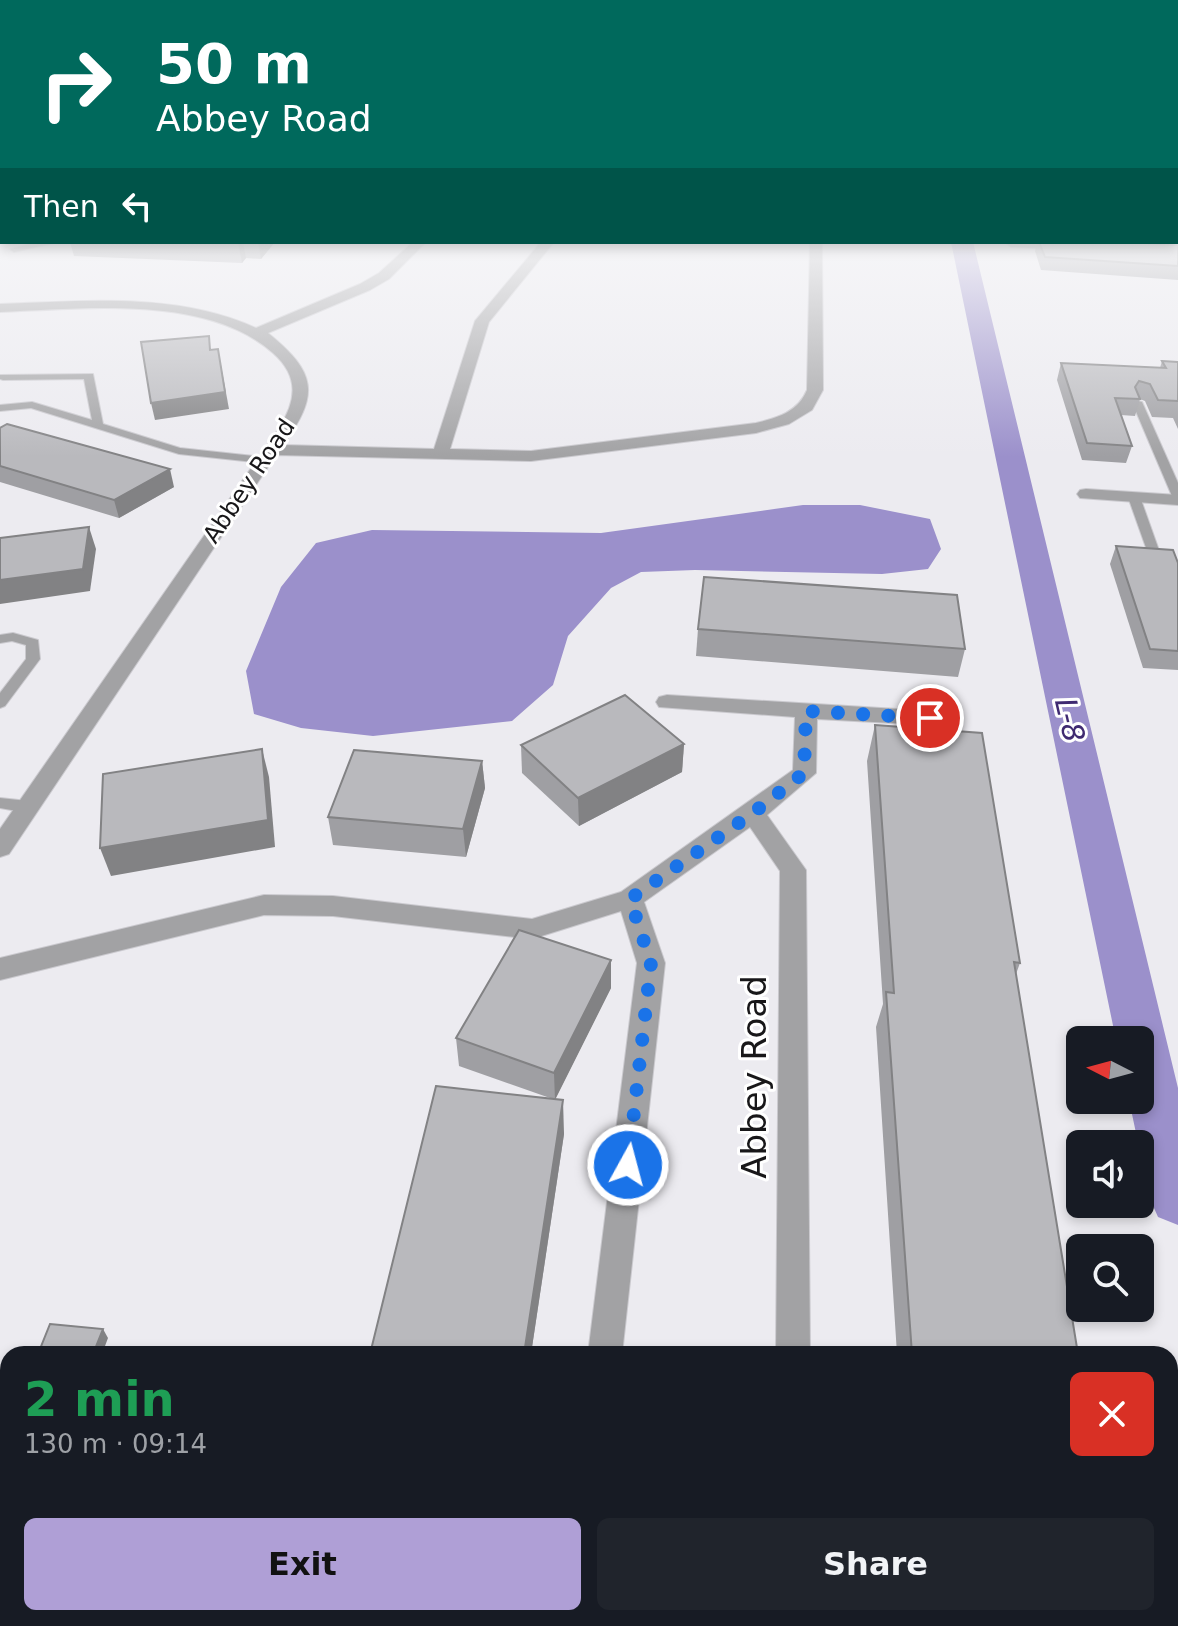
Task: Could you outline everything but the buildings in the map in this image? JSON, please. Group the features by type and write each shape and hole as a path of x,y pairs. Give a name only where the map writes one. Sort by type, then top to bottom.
{"street":[{"name":"Abbey Road","path":"0,308 107,305 170,308 226,321 272,342 297,370 303,389 297,411 268,455 0,848"},
{"path":"256,333 323,305"},
{"path":"440,455 482,321 495,305"},
{"path":"268,455 531,456 756,428 798,413 813,399 816,305"},
{"path":"1086,494 1178,498"},
{"path":"667,702 930,718"},
{"path":"0,969 264,905 333,906 532,929 630,899 753,813 804,773 806,711"},
{"name":"Abbey Road","path":"753,813 793,870 793,1346"},
{"path":"606,1346 651,963 630,899"}],"lane":[{"path":"3,377 89,376 98,425"},
{"path":"1137,402 1178,498"},
{"path":"0,408 32,405 179,451 268,455"},
{"path":"1134,497 1155,556"},
{"path":"0,639 13,637 33,643 33,659 0,703"},
{"path":"0,803 28,807"}],"shaded area":[{"path":"803,505 860,505 930,519 941,549 928,569 882,574 695,570 641,572 611,588 568,636 553,685 512,721 373,736 301,728 254,714 246,671 281,587 316,543 372,530 601,533"}],"waterway":[{"name":"L-8","path":"976,305 1178,1199"}],"route":[{"path":"628,1165 651,963 630,899 753,813 804,773 806,711 930,718"}]}
